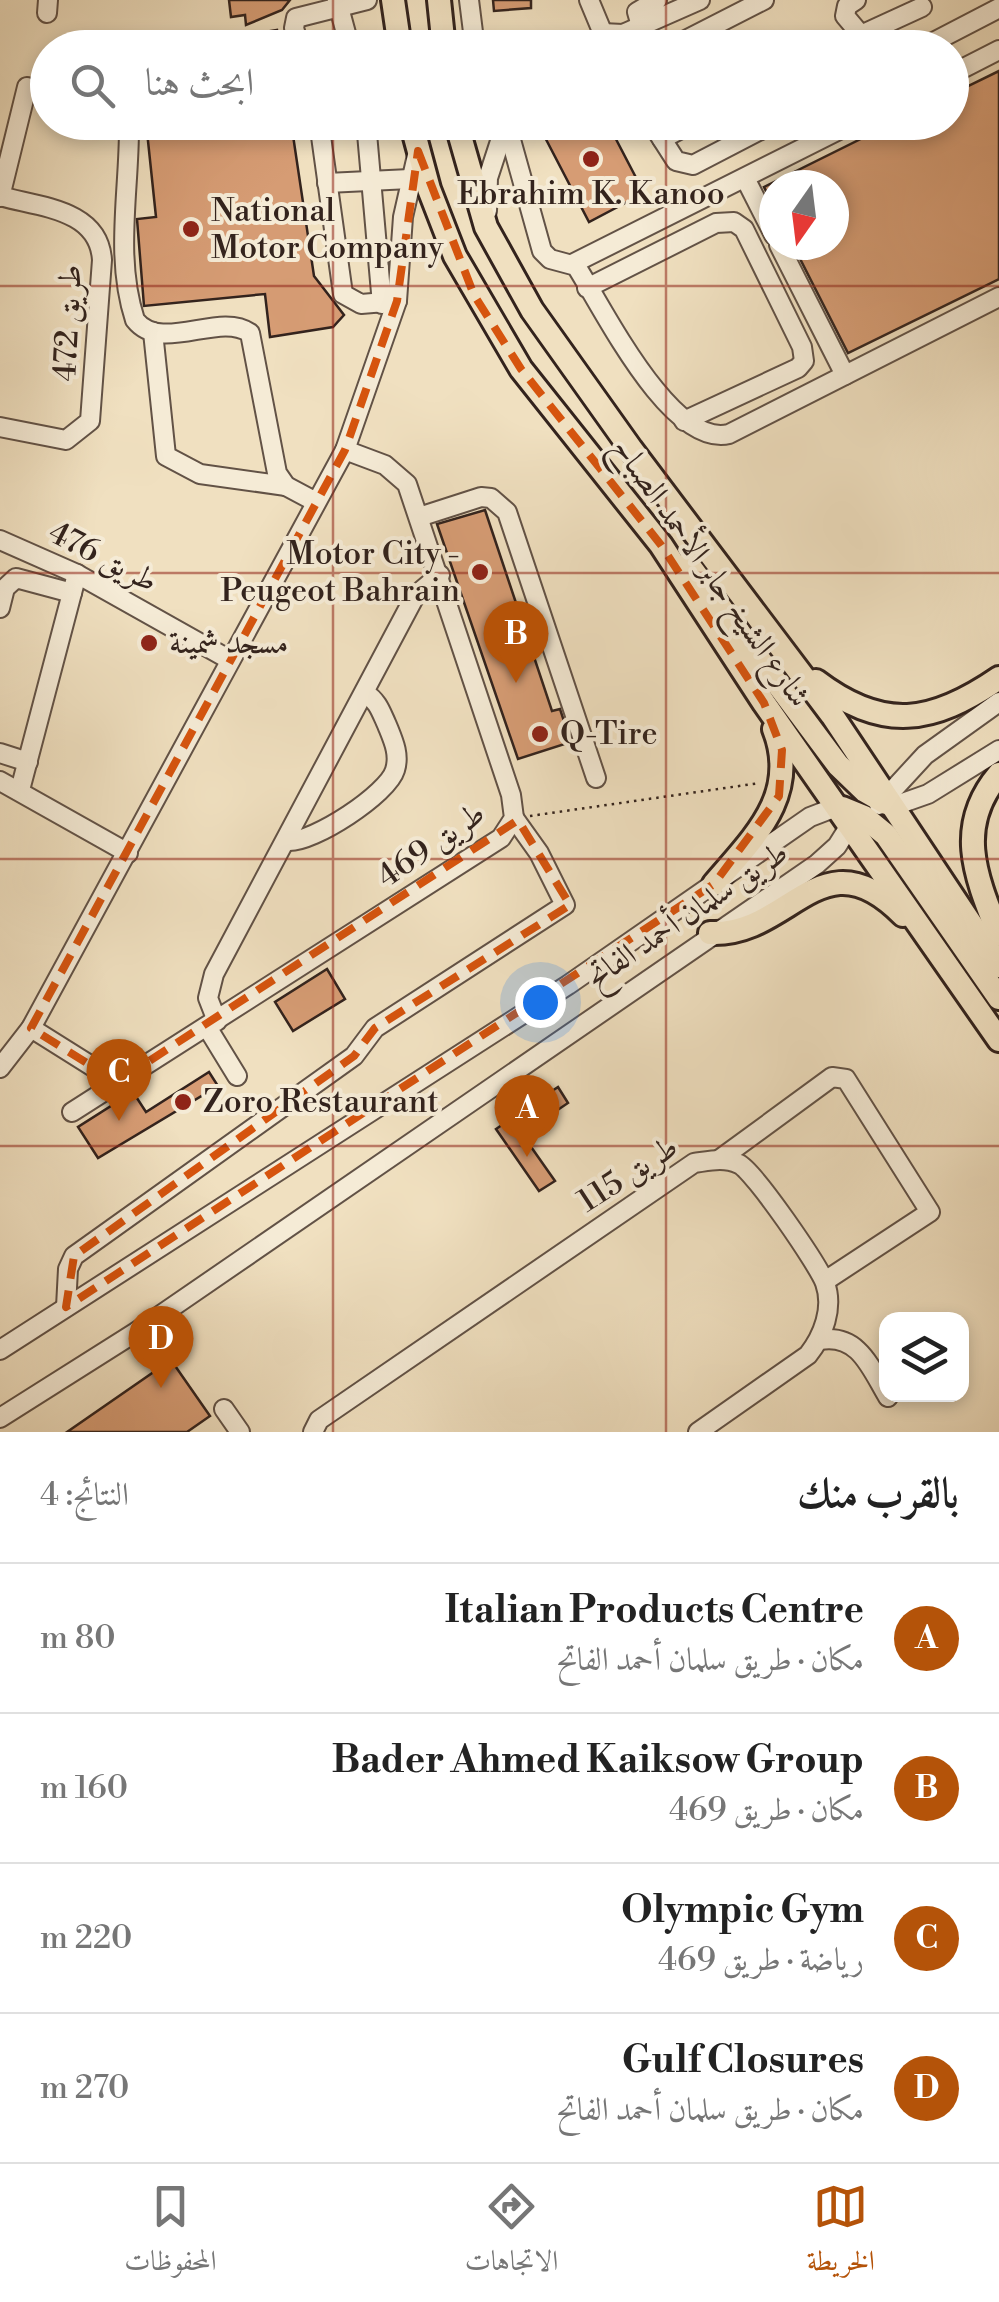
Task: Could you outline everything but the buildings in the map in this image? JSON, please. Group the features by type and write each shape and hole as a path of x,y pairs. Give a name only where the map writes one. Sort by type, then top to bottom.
{"main road":[{"path":"393,0 397,30"},
{"path":"439,0 444,30"},
{"name":"شارع الشيخ جابر الأحمد الصباح","path":"415,140 445,231 474,295 521,370 661,545 764,703 868,807 999,966"},
{"name":"شارع الشيخ جابر الأحمد الصباح","path":"461,140 486,227 532,310 864,766 868,847 999,1040"},
{"path":"661,545 699,576 868,807 999,998"},
{"path":"793,664 846,704 882,716 931,714 999,678"},
{"path":"714,884 769,816 782,784 782,750 764,703"},
{"path":"999,774 983,795 970,840 972,866 999,935"},
{"path":"710,933 750,928 808,891 850,883 886,899 934,947"}],"street":[{"path":"295,30 296,18 338,3 366,0"},
{"path":"469,0 473,30"},
{"path":"589,0 601,30"},
{"path":"641,26 637,12 657,0"},
{"path":"632,30 700,0"},
{"path":"705,30 764,0"},
{"path":"856,0 847,6 845,16 856,30"},
{"path":"338,3 345,30"},
{"path":"872,30 920,3 927,30"},
{"path":"956,30 999,8"},
{"path":"969,65 999,50"},
{"name":"طريق 472","path":"0,427 66,440 80,433 90,421 102,260 98,240 75,216 0,196 7,135 26,87"},
{"path":"128,140 124,239 133,313 140,326 153,332 237,327 250,332 277,473 286,486"},
{"path":"321,140 343,294 362,304 389,302"},
{"path":"368,140 389,302"},
{"path":"486,227 488,178 500,140"},
{"path":"511,140 542,252 550,260 572,264 820,140"},
{"path":"663,140 676,161 693,165 741,140"},
{"path":"0,1068 31,1028 345,450 389,302 418,151"},
{"path":"745,178 759,206"},
{"path":"326,183 410,179"},
{"path":"587,288 716,223 734,222 744,229 802,347 804,361 793,370 684,422"},
{"path":"98,240 124,239"},
{"path":"787,260 845,375"},
{"path":"572,264 608,323 684,422 702,433 729,434 999,297"},
{"path":"153,332 166,456 200,474 286,486 316,502"},
{"name":"طريق 469","path":"72,1112 501,838 514,818 512,794 407,484 385,465 345,450"},
{"path":"419,517 481,497 491,498 507,512 596,778"},
{"name":"طريق 476","path":"0,540 77,574 230,660"},
{"path":"20,790 77,574"},
{"path":"237,1076 212,1024 208,998 211,982 416,596 440,575"},
{"path":"0,608 5,588 16,578 72,594"},
{"path":"288,841 309,838 376,796 392,778 395,747 378,704 366,694"},
{"path":"868,807 925,755 999,702"},
{"path":"868,807 928,794 999,750"},
{"path":"0,752 28,762"},
{"path":"0,781 128,853"},
{"name":"طريق سلمان أحمد الفاتح","path":"0,1350 584,974 810,817 868,807"},
{"name":"طريق سلمان أحمد الفاتح","path":"0,1418 136,1332 710,933 817,864 868,807"},
{"path":"66,1307 68,1268 74,1256 354,1056 374,1028 565,905 539,853 514,818"},
{"path":"31,1028 117,1082"},
{"path":"698,1432 797,1365 820,1340 827,1318 825,1282 930,1212 846,1079 832,1077 720,1159"},
{"name":"طريق 115","path":"313,1432 319,1420 694,1163 720,1159 742,1165 825,1282"},
{"path":"820,1340 832,1338 856,1347 879,1384"},
{"path":"224,1409 240,1432"}],"path":[{"path":"514,818 772,781 782,784"}],"highlighted area":[{"path":"418,151 474,295 521,369 661,545 764,703 782,750 779,796 714,884 66,1307 74,1256 354,1056 375,1028 570,905 518,820 117,1082 31,1028 345,450 397,301"}],"place":[{"name":"Ebrahim K. Kanoo","path":"591,159"},
{"name":"National Motor Company","path":"191,229"},
{"name":"Motor City - Peugeot Bahrain","path":"480,572"},
{"name":"مسجد شمينة","path":"149,643"},
{"name":"Bader Ahmed Kaiksow Group","path":"516,683"},
{"name":"Q-Tire","path":"540,734"},
{"name":"Zoro Restaurant","path":"183,1102"},
{"name":"Olympic Gym","path":"119,1121"},
{"name":"Italian Products Centre","path":"527,1157"},
{"name":"Gulf Closures","path":"161,1388"}]}
